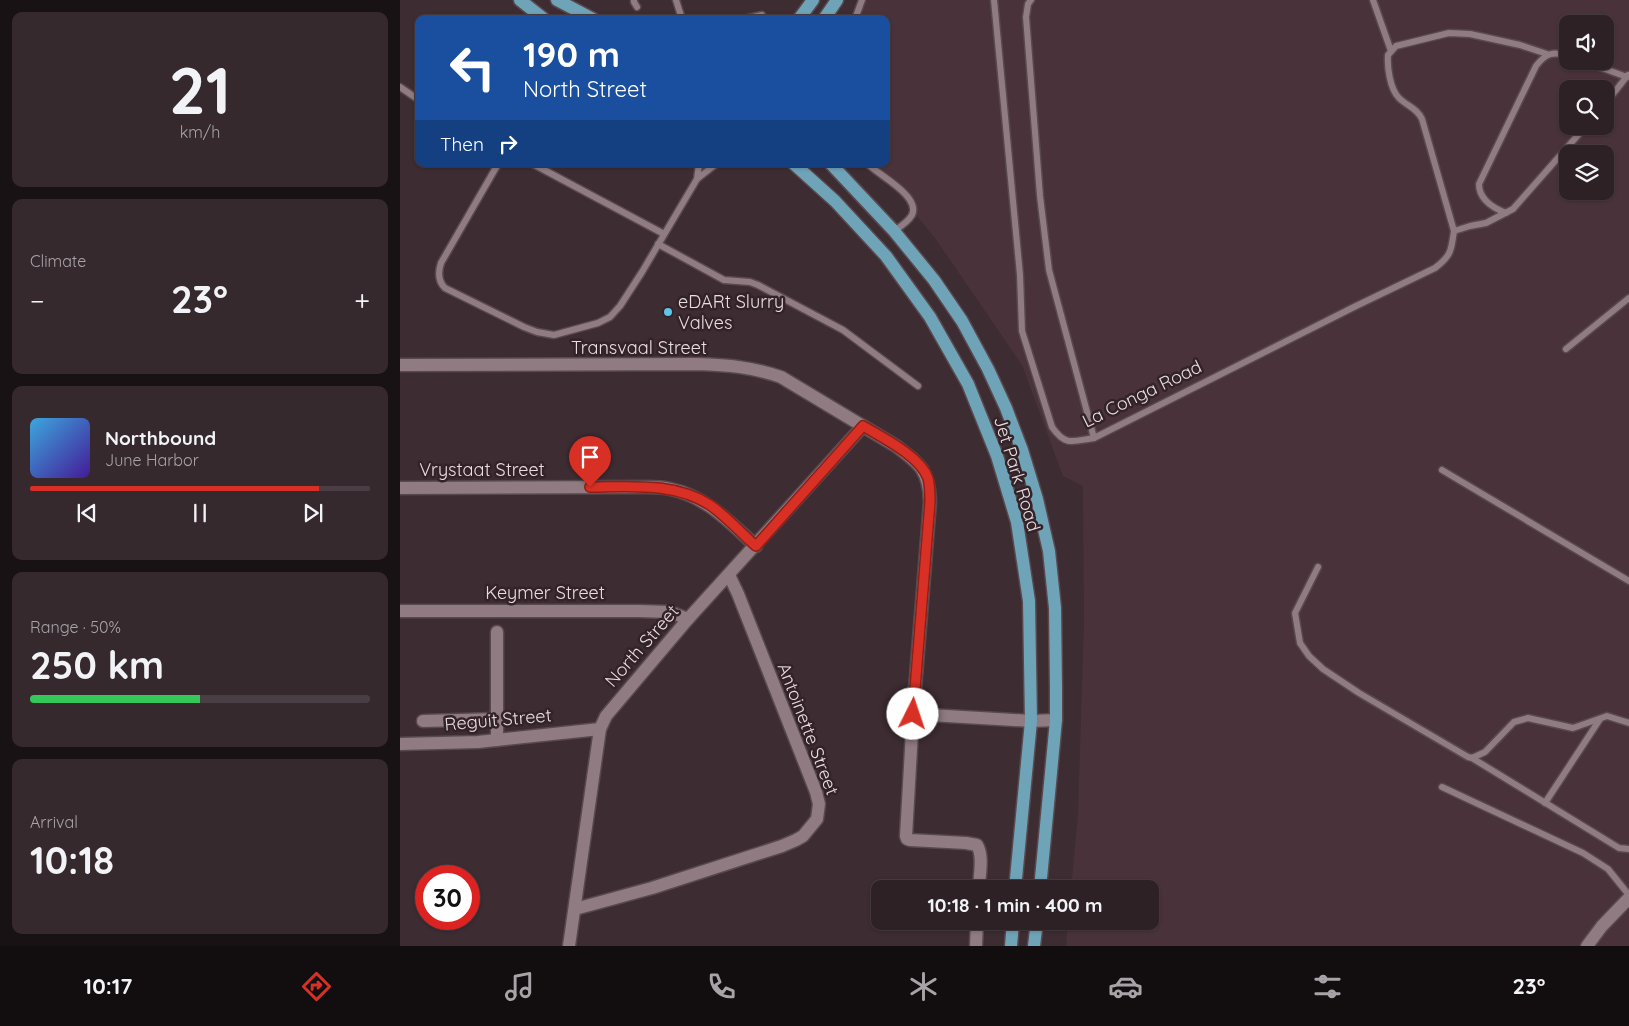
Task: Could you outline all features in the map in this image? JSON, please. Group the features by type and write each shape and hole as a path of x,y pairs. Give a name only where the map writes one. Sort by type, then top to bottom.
{"main road":[{"path":"520,0 539,15"},
{"path":"557,0 585,15"},
{"path":"801,15 813,0"},
{"path":"827,15 837,0"},
{"name":"Jet Park Road","path":"797,167 835,201 886,256 930,317 968,384 997,456 1017,522 1029,590 1031,721 1017,880"},
{"name":"Jet Park Road","path":"835,167 894,231 934,280 962,322 988,369 1022,450 1037,499 1049,551 1056,608 1056,720 1041,880"},
{"path":"1011,946 1012,930"},
{"path":"1034,946 1036,930"}],"street":[{"name":"Transvaal Street","path":"400,365 697,364 744,366 781,377 912,458 923,469 927,477 930,487 930,502 913,714 906,836 910,840 977,845 980,851 979,880"},
{"name":"North Street","path":"569,946 600,729 610,710 688,620 863,426"},
{"name":"Vrystaat Street","path":"400,488 670,488 690,495 711,506 756,546"},
{"name":"Antoinette Street","path":"575,909 652,888 782,846 803,836 818,819 819,804 816,792 729,575"},
{"name":"Keymer Street","path":"400,611 648,611 670,612 688,620"},
{"path":"497,632 497,740"},
{"path":"913,714 1031,721 1056,720"},
{"path":"423,721 497,719"},
{"name":"Reguit Street","path":"400,744 497,740 600,729"},
{"path":"1587,946 1629,896"},
{"path":"976,946 977,930"}],"lane":[{"path":"676,0 681,15"},
{"path":"856,15 862,0"},
{"name":"La Conga Road","path":"994,0 1020,275 1022,331 1052,427 1059,438 1070,442 1094,438 1338,314 1435,268 1444,261 1450,252 1454,231"},
{"path":"1031,0 1028,4 1026,17 1040,196 1049,270 1094,438"},
{"path":"1373,0 1391,51"},
{"path":"1547,54 1520,45 1459,33 1439,34 1396,46 1391,51 1387,61 1394,92 1416,110 1422,120 1454,231 1486,223 1513,209 1578,135"},
{"path":"1506,213 1490,205 1479,190 1479,184 1536,66 1547,54 1554,52 1559,53"},
{"path":"1610,70 1628,76 1614,93"},
{"path":"400,87 415,97"},
{"path":"496,167 439,268 440,281 445,288 524,327 545,334 559,334 598,323 615,313 696,179 698,167"},
{"path":"539,167 664,234"},
{"path":"696,179 712,167"},
{"path":"870,167 906,194 913,206 910,218 894,231"},
{"path":"658,244 724,280 750,282 758,285 843,330 918,386"},
{"path":"1566,349 1629,298"},
{"path":"1442,470 1629,581"},
{"path":"1318,567 1295,613 1300,643 1308,656 1323,669 1359,693 1472,758 1620,848 1629,849"},
{"path":"1472,758 1485,752 1514,722 1528,718 1573,728 1584,726 1601,718 1613,717 1629,723"},
{"path":"1546,803 1601,718"},
{"path":"1442,788 1583,853 1608,869 1629,896"}],"shaded area":[{"path":"866,0 1629,0 1629,946 1066,946 1067,930 1159,930 1159,880 1072,880 1078,815 1084,622 1083,486 1063,476 1022,365 935,238 876,167 890,167 890,15 858,15"}],"place":[{"name":"eDARt Slurry Valves","path":"668,312"}],"route":[{"path":"590,487 670,488 684,492 711,506 756,546 863,426 896,446 923,469 930,487 913,714"}]}
